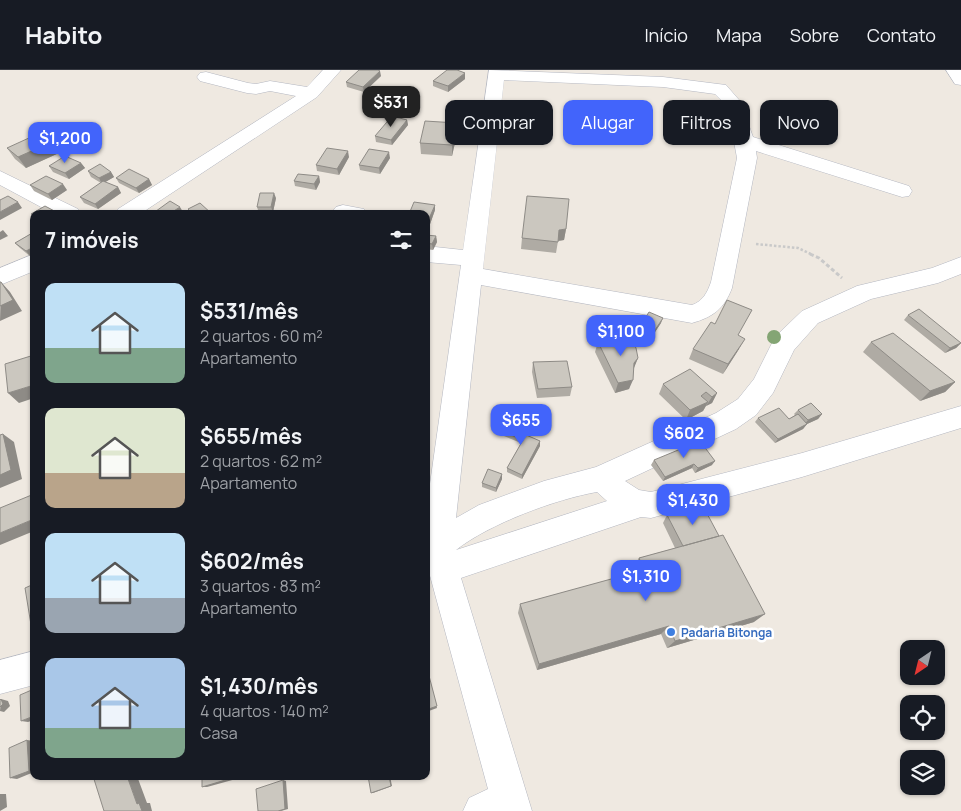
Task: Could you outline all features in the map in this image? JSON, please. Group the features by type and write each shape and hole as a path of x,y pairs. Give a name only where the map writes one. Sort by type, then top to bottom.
{"street":[{"path":"130,210 281,114 311,93 333,70"},
{"path":"954,70 961,80"},
{"path":"502,807 437,553 496,72 663,82 720,89 724,91 731,100"},
{"path":"206,77 247,88 256,89 270,86 311,93"},
{"path":"750,142 902,192"},
{"path":"430,255 471,267 692,314 704,312 718,298 747,158 746,145"},
{"path":"0,177 63,210"},
{"path":"0,277 30,264"},
{"path":"437,553 489,516 544,494 602,478 726,421 747,407 764,386 784,344 810,317 858,295 938,275 961,265"},
{"path":"437,553 521,542 638,505 651,505 802,465 961,417"},
{"path":"602,478 628,500 638,505"},
{"path":"0,677 30,669"}],"path":[{"path":"730,243 798,248 819,258 846,281 858,295"}],"building":[{"path":"359,70 380,71 363,87 346,82"},
{"path":"447,70 457,70 465,73 448,86 433,81"},
{"path":"392,116 407,120 391,140 375,136"},
{"path":"425,121 445,122 445,145 420,143"},
{"path":"42,132 54,141 18,157 7,148"},
{"path":"327,148 348,151 337,169 316,165"},
{"path":"369,149 389,152 379,168 359,165"},
{"path":"65,156 81,163 65,173 49,166"},
{"path":"100,164 111,172 99,178 88,171"},
{"path":"129,169 149,179 136,188 116,178"},
{"path":"298,174 319,176 314,184 294,181"},
{"path":"46,176 63,184 48,194 30,185"},
{"path":"103,181 118,187 95,204 80,197"},
{"path":"260,193 274,193 271,207 257,207"},
{"path":"8,196 18,202 0,212 0,200"},
{"path":"527,196 569,199 566,229 559,230 558,242 522,238"},
{"path":"170,201 180,207 175,210 158,210"},
{"path":"414,202 435,205 430,216 430,210 411,210"},
{"path":"200,203 208,210 189,210"},
{"path":"45,206 52,210 38,210"},
{"path":"30,234 30,249 26,251 15,243"},
{"path":"430,235 436,236 432,244 430,244"},
{"path":"0,282 13,300 0,306"},
{"path":"727,300 752,310 738,335 745,339 728,364 693,349 711,322 715,324"},
{"path":"919,309 961,343 950,348 908,315"},
{"path":"649,312 663,318 653,333 640,326"},
{"path":"893,333 955,382 930,391 871,342"},
{"path":"629,335 636,348 638,358 634,363 633,380 618,383 598,342"},
{"path":"30,356 30,386 8,393 5,364"},
{"path":"567,361 572,387 538,389 533,362"},
{"path":"690,369 717,393 712,397 706,392 701,396 708,402 690,410 663,384"},
{"path":"811,403 822,414 808,420 798,410"},
{"path":"779,408 789,419 798,414 807,424 778,439 758,418"},
{"path":"512,418 530,425 524,434 540,441 522,475 507,468 523,440 504,432"},
{"path":"3,434 11,470 0,475 0,435"},
{"path":"700,441 715,461 698,468 694,464 665,477 654,460"},
{"path":"488,469 502,474 496,488 482,483"},
{"path":"30,496 30,521 0,533 0,508"},
{"path":"703,506 719,536 683,546 667,515"},
{"path":"723,535 765,614 675,641 669,626 539,664 520,604 644,570 639,558"},
{"path":"30,586 30,619 25,588"},
{"path":"430,680 437,706 430,709"},
{"path":"30,691 30,718 21,721 20,695"},
{"path":"27,740 29,771 10,778 9,748"},
{"path":"94,780 128,780 137,804 139,803 142,811 104,811"},
{"path":"202,780 225,780 202,787"},
{"path":"283,780 285,809 258,811 256,789"},
{"path":"369,780 390,780 391,786 371,793"}],"place":[{"name":"Padaria Bitonga","path":"671,632"}]}
